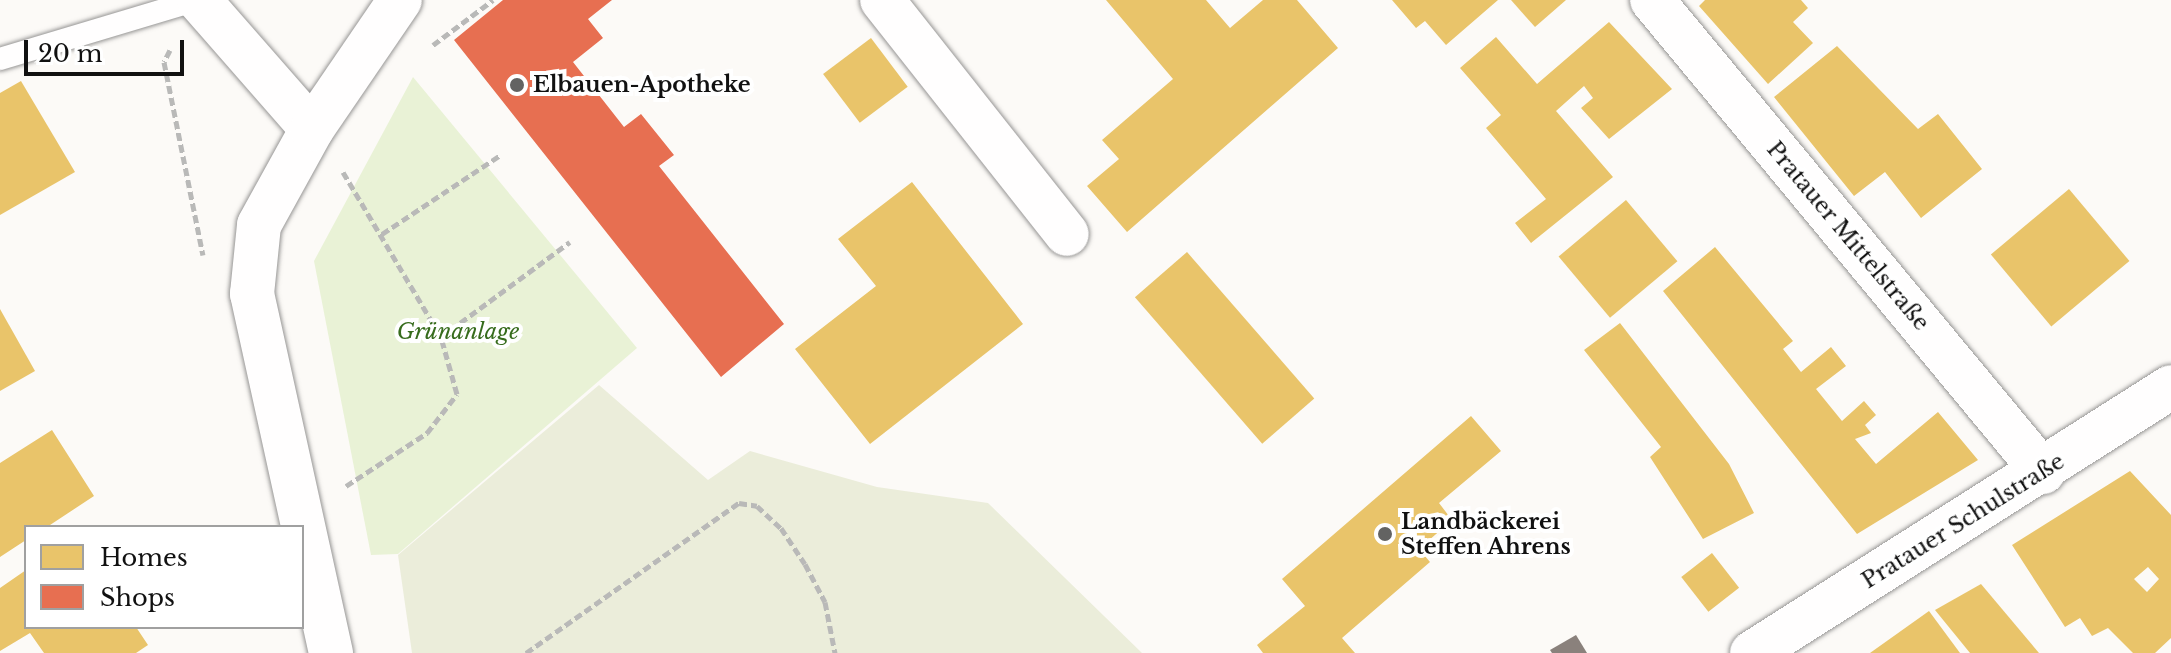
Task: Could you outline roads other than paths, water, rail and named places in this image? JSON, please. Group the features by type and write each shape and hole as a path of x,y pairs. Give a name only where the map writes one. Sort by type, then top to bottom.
{"street":[{"path":"198,0 312,129"},
{"path":"302,525 252,294 259,225 312,129 400,0"},
{"path":"882,0 1067,234"},
{"name":"Pratauer Mittelstraße","path":"1652,0 2043,472"},
{"name":"Pratauer Schulstraße","path":"1752,653 2043,472 2171,387"},
{"path":"304,532 331,653"}],"lane":[{"path":"0,59 198,0"}],"place":[{"name":"Elbauen-Apotheke","path":"517,85"},
{"name":"Landbäckerei Steffen Ahrens","path":"1385,534"}],"park label":[{"name":"Grünanlage","path":"458,332"}]}
